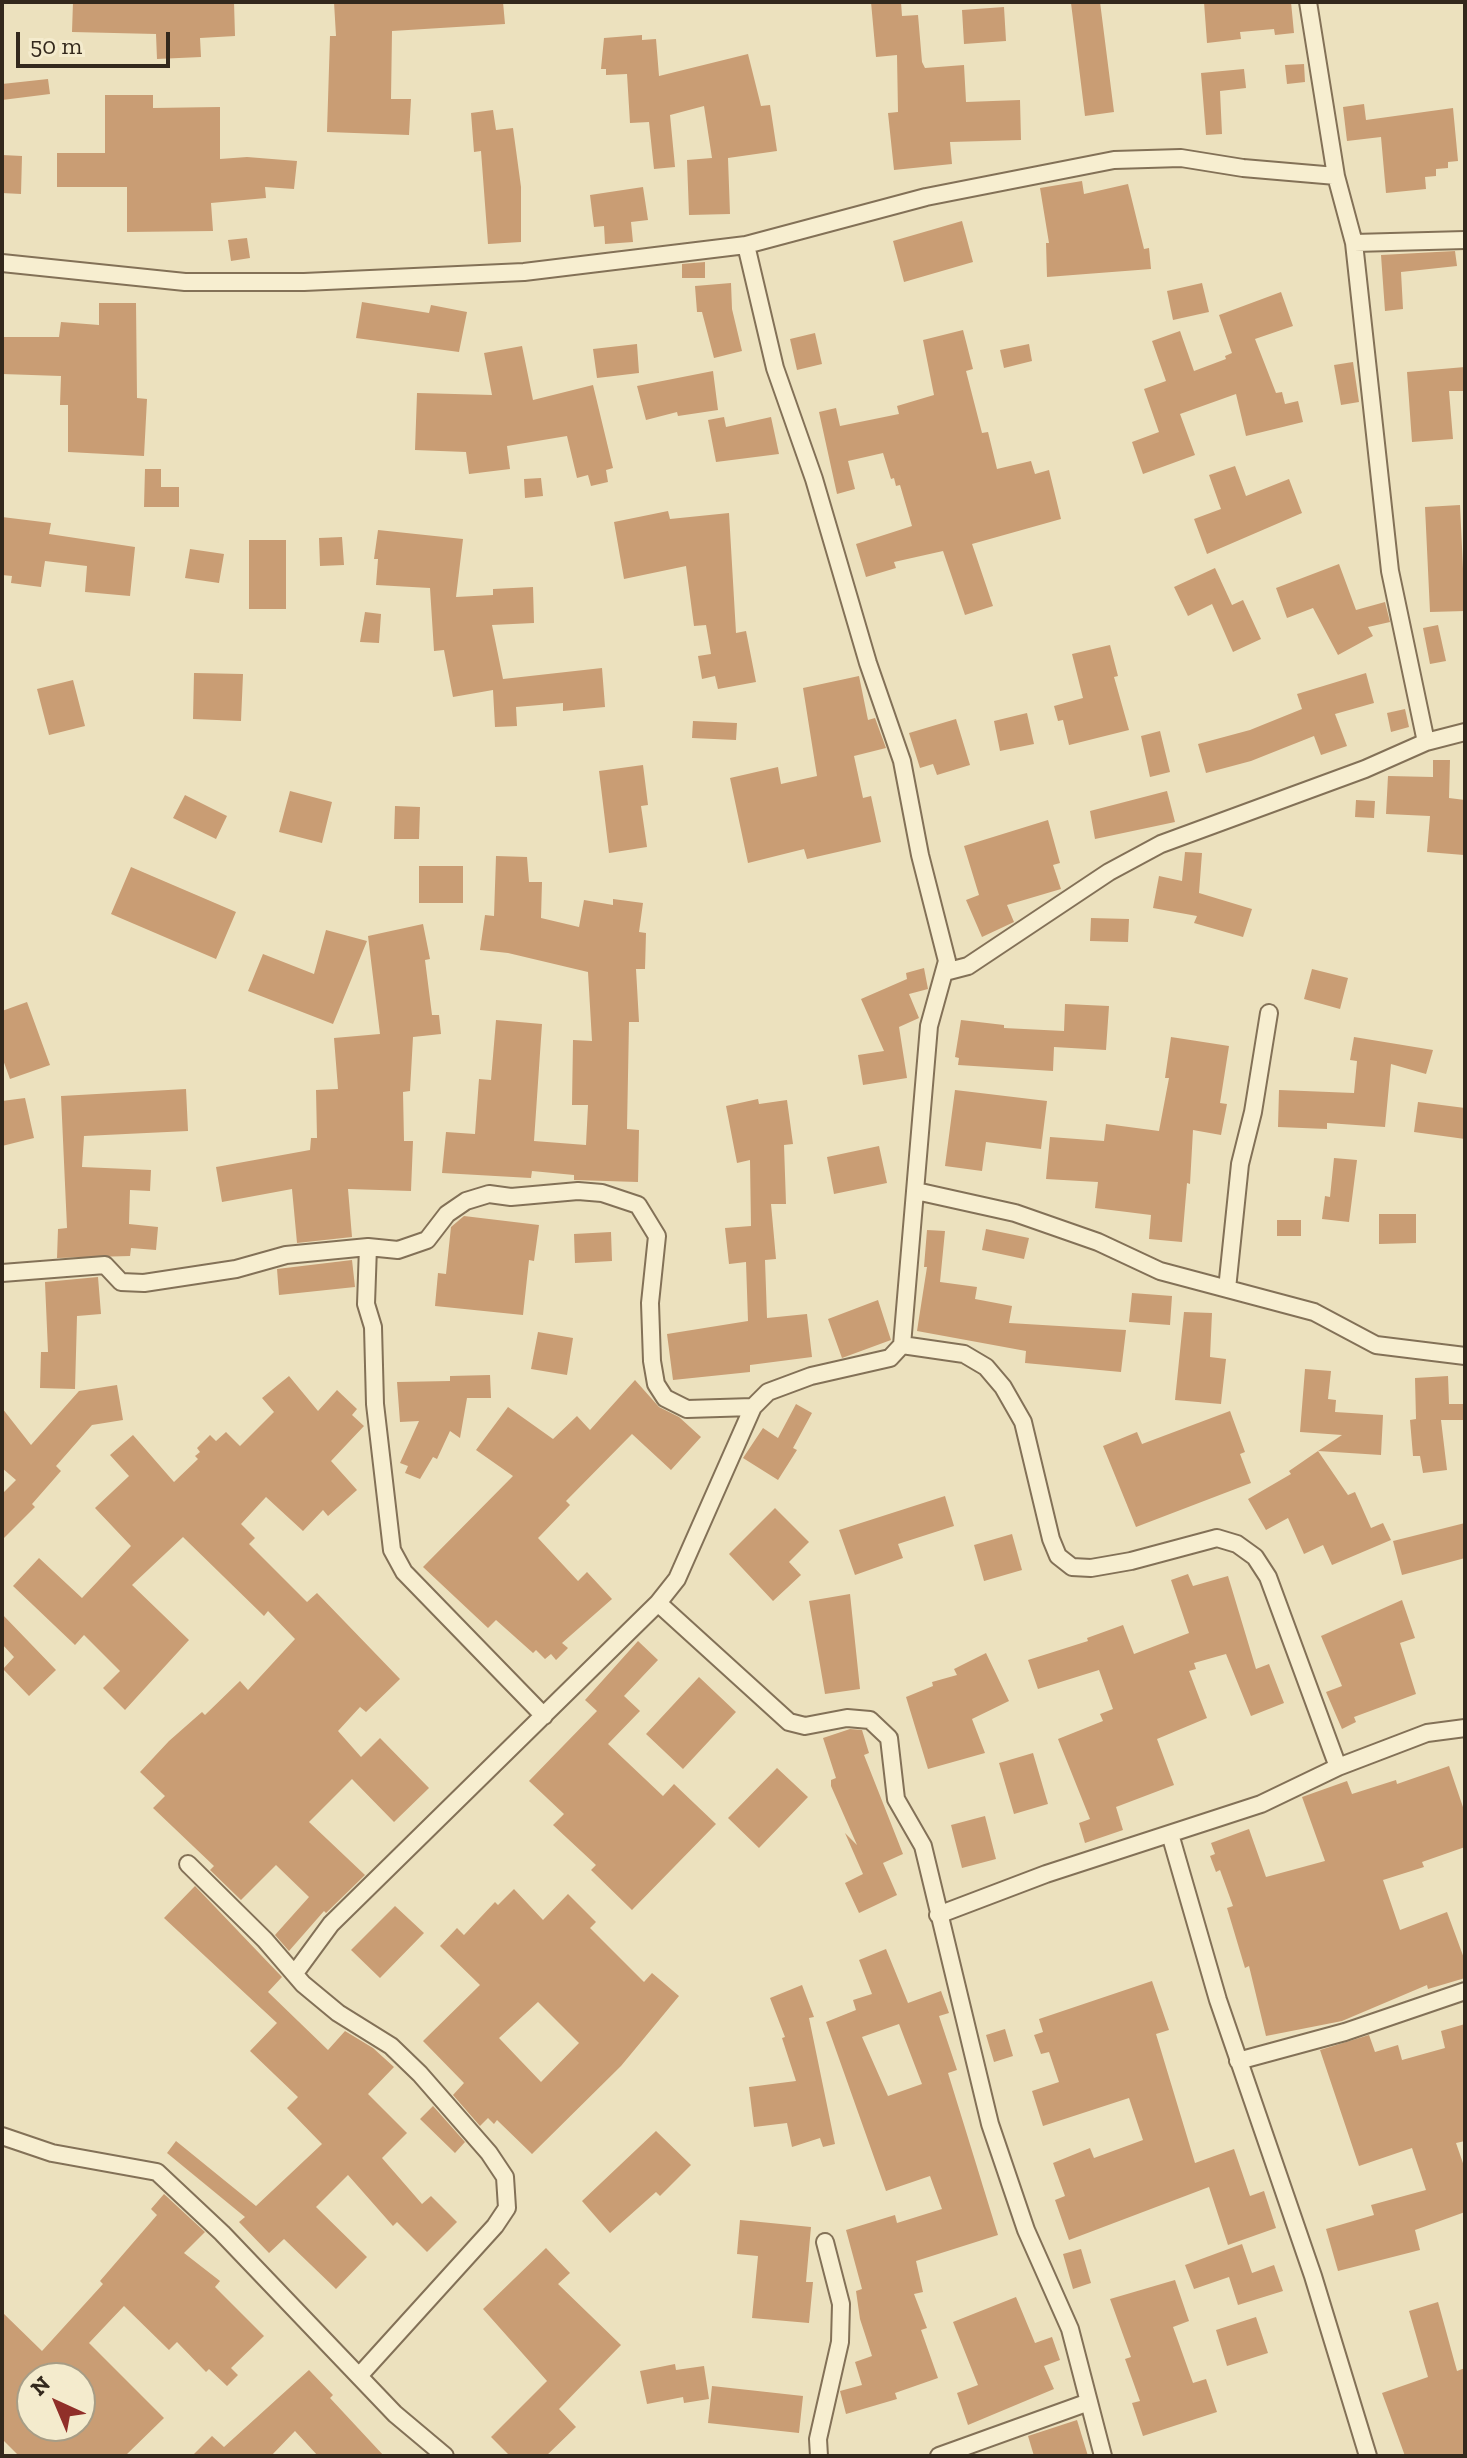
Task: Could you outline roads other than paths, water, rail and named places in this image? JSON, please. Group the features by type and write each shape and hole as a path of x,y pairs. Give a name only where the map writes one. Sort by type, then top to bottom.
{"street":[{"path":"1308,2 1336,176 1354,243 1390,571 1426,742"},
{"path":"2,263 185,282 304,282 524,272 746,245 926,197 1114,160 1181,158 1243,168 1336,176"},
{"path":"1354,243 1465,240"},
{"path":"295,1973 331,1924 658,1603 677,1579 753,1407 768,1392 811,1376 890,1358 902,1345 929,1026 947,961 920,855 902,761 767,345 746,245"},
{"path":"945,972 968,966 1109,872 1161,844 1365,769 1426,742 1464,732"},
{"path":"1227,1289 1240,1164 1253,1112 1269,1013"},
{"path":"2,1273 105,1265 121,1282 144,1283 236,1269 286,1255 368,1247 398,1250 416,1247 427,1240 447,1214 466,1201 489,1194 538,1196 578,1191 602,1193 638,1205 657,1236 650,1303 656,1384 665,1398 687,1409 753,1407"},
{"path":"916,1191 1015,1213 1098,1242 1160,1271 1314,1312 1376,1345 1465,1356"},
{"path":"368,1247 366,1304 373,1327 375,1404 392,1550 404,1572 544,1716"},
{"path":"902,1345 964,1354 986,1367 1003,1387 1023,1422 1051,1539 1058,1556 1072,1567 1091,1568 1131,1561 1196,1541 1217,1538 1237,1544 1255,1557 1268,1577 1338,1767"},
{"path":"658,1603 789,1722 805,1726 847,1718 870,1720 882,1728 891,1748 896,1799 923,1846 990,2124 1026,2230 1070,2329 1103,2456"},
{"path":"938,1915 1046,1874 1261,1804 1338,1767 1427,1733 1465,1728"},
{"path":"1170,1834 1238,2061 1313,2276 1368,2456"},
{"path":"188,1864 338,2013 401,2055 489,2153 505,2177 507,2208 495,2226 359,2376"},
{"path":"1238,2061 1345,2032 1465,1991"},
{"path":"2,2136 52,2153 157,2172 222,2233 395,2414 445,2456"},
{"path":"819,2456 818,2439 840,2342 841,2304 825,2242"},
{"path":"939,2456 1089,2402"}]}
